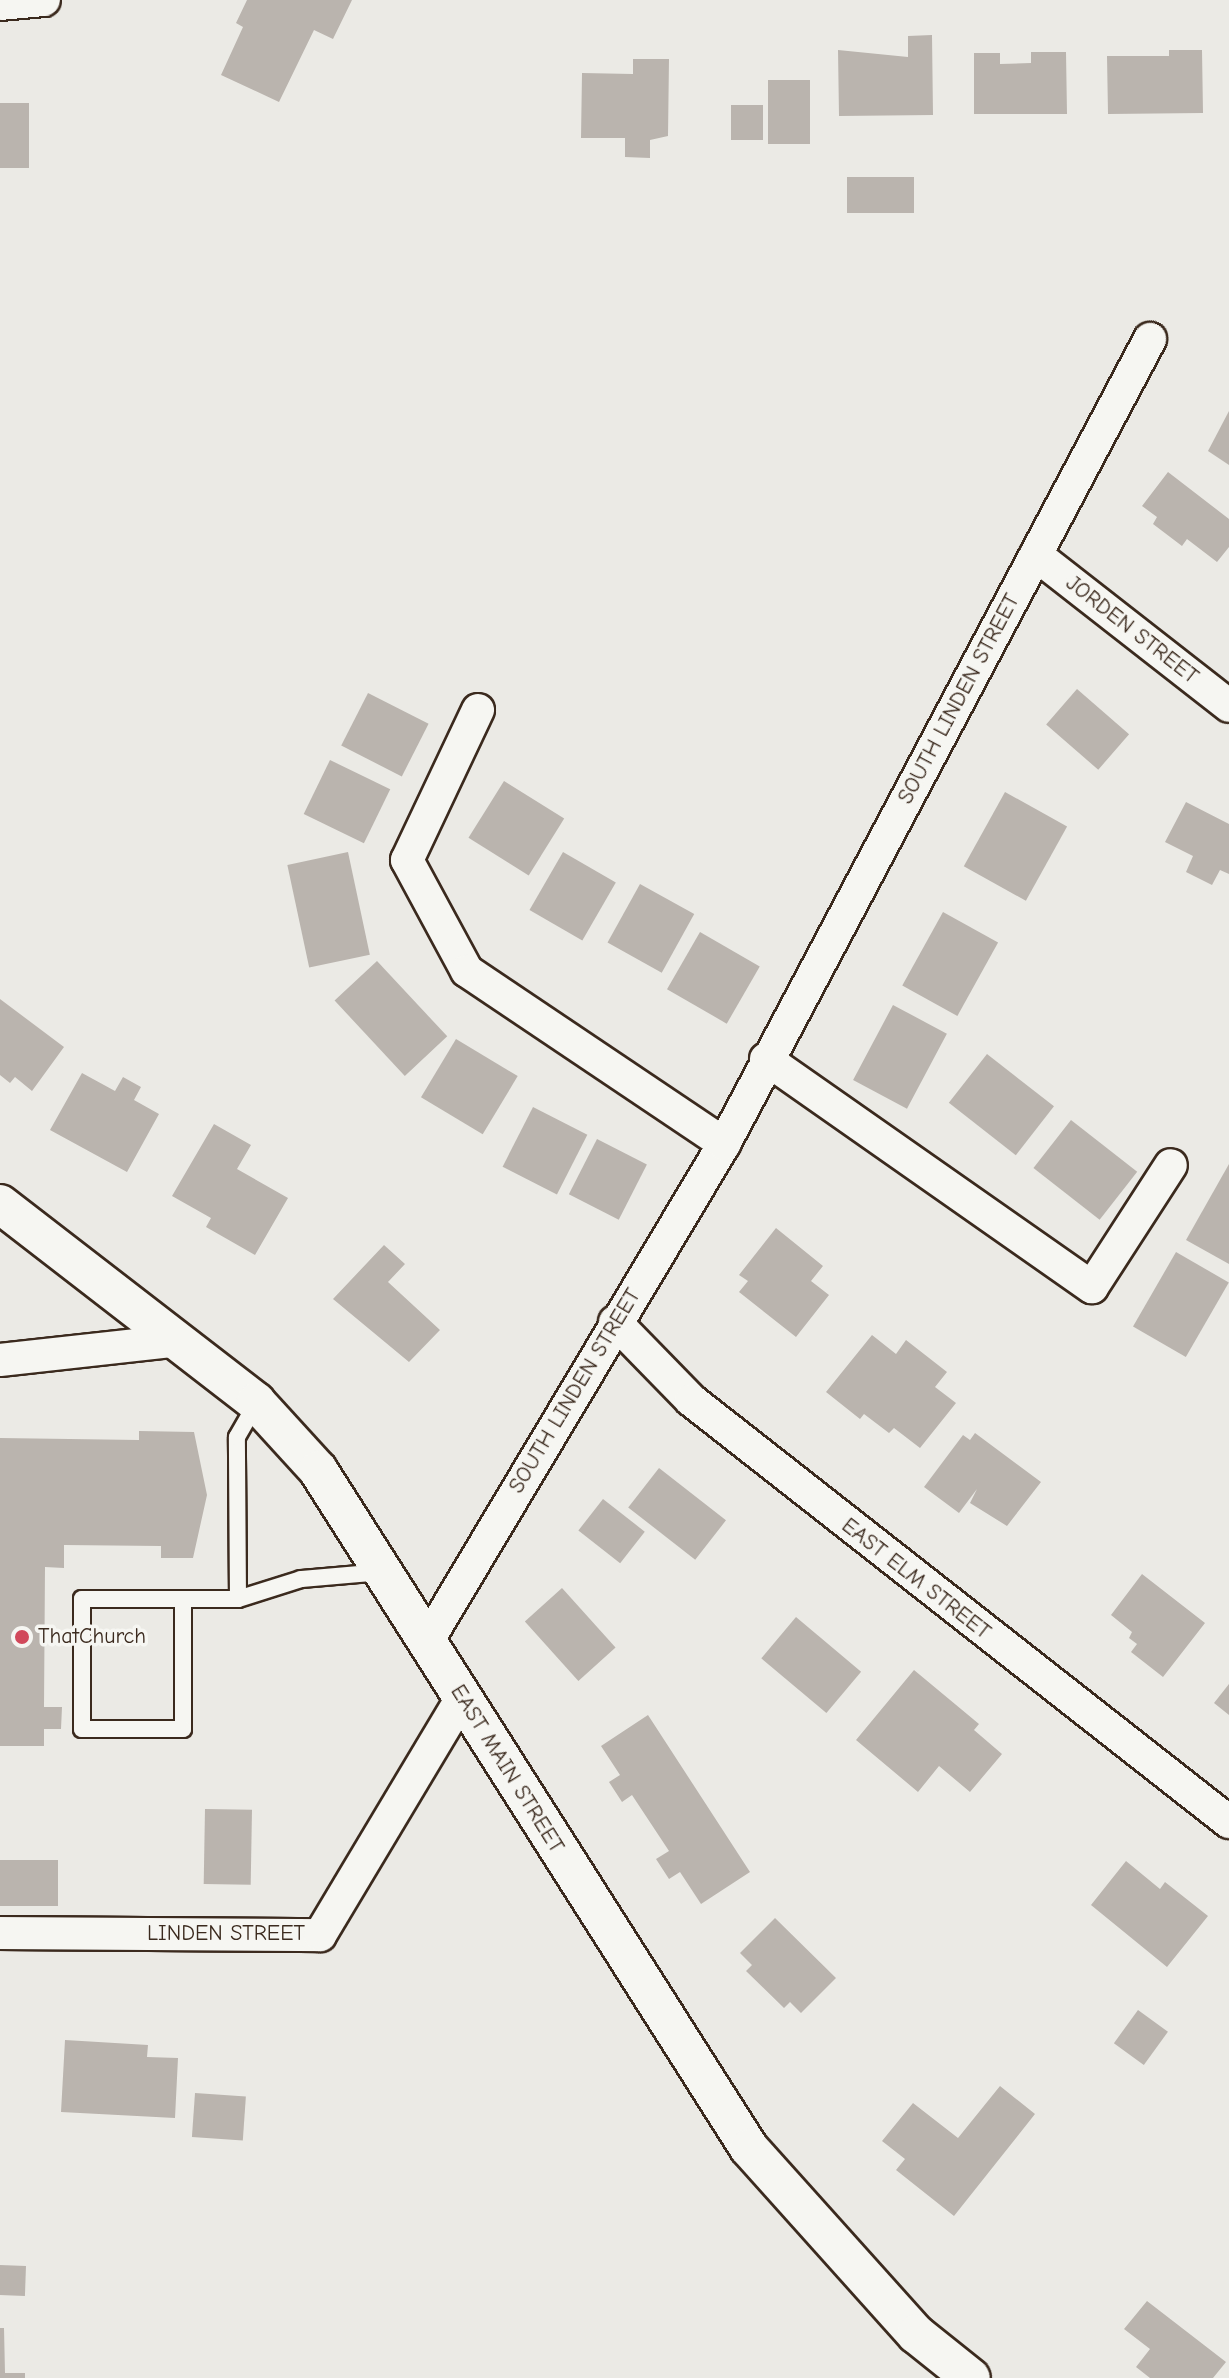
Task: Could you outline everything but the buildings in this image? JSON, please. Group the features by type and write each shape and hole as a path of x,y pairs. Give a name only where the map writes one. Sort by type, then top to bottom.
{"street":[{"path":"0,4 44,0"},
{"name":"SOUTH LINDEN STREET","path":"428,1640 724,1144 766,1059 1150,339"},
{"name":"JORDEN STREET","path":"1036,555 1229,706"},
{"path":"478,710 407,860 467,971 724,1144"},
{"path":"766,1059 1092,1287 1171,1165"},
{"name":"EAST MAIN STREET","path":"0,1204 180,1340 256,1402 318,1470 749,2148 916,2334 971,2378"},
{"name":"EAST ELM STREET","path":"615,1322 691,1400 1229,1822"},
{"path":"0,1360 180,1340"},
{"name":"LINDEN STREET","path":"0,1933 320,1935 462,1698"}],"lane":[{"path":"238,1599 237,1437 256,1402"},
{"path":"183,1599 183,1729 82,1729 82,1599 183,1599 238,1599 301,1579 384,1572"}],"place":[{"name":"ThatChurch","path":"22,1637"}]}
